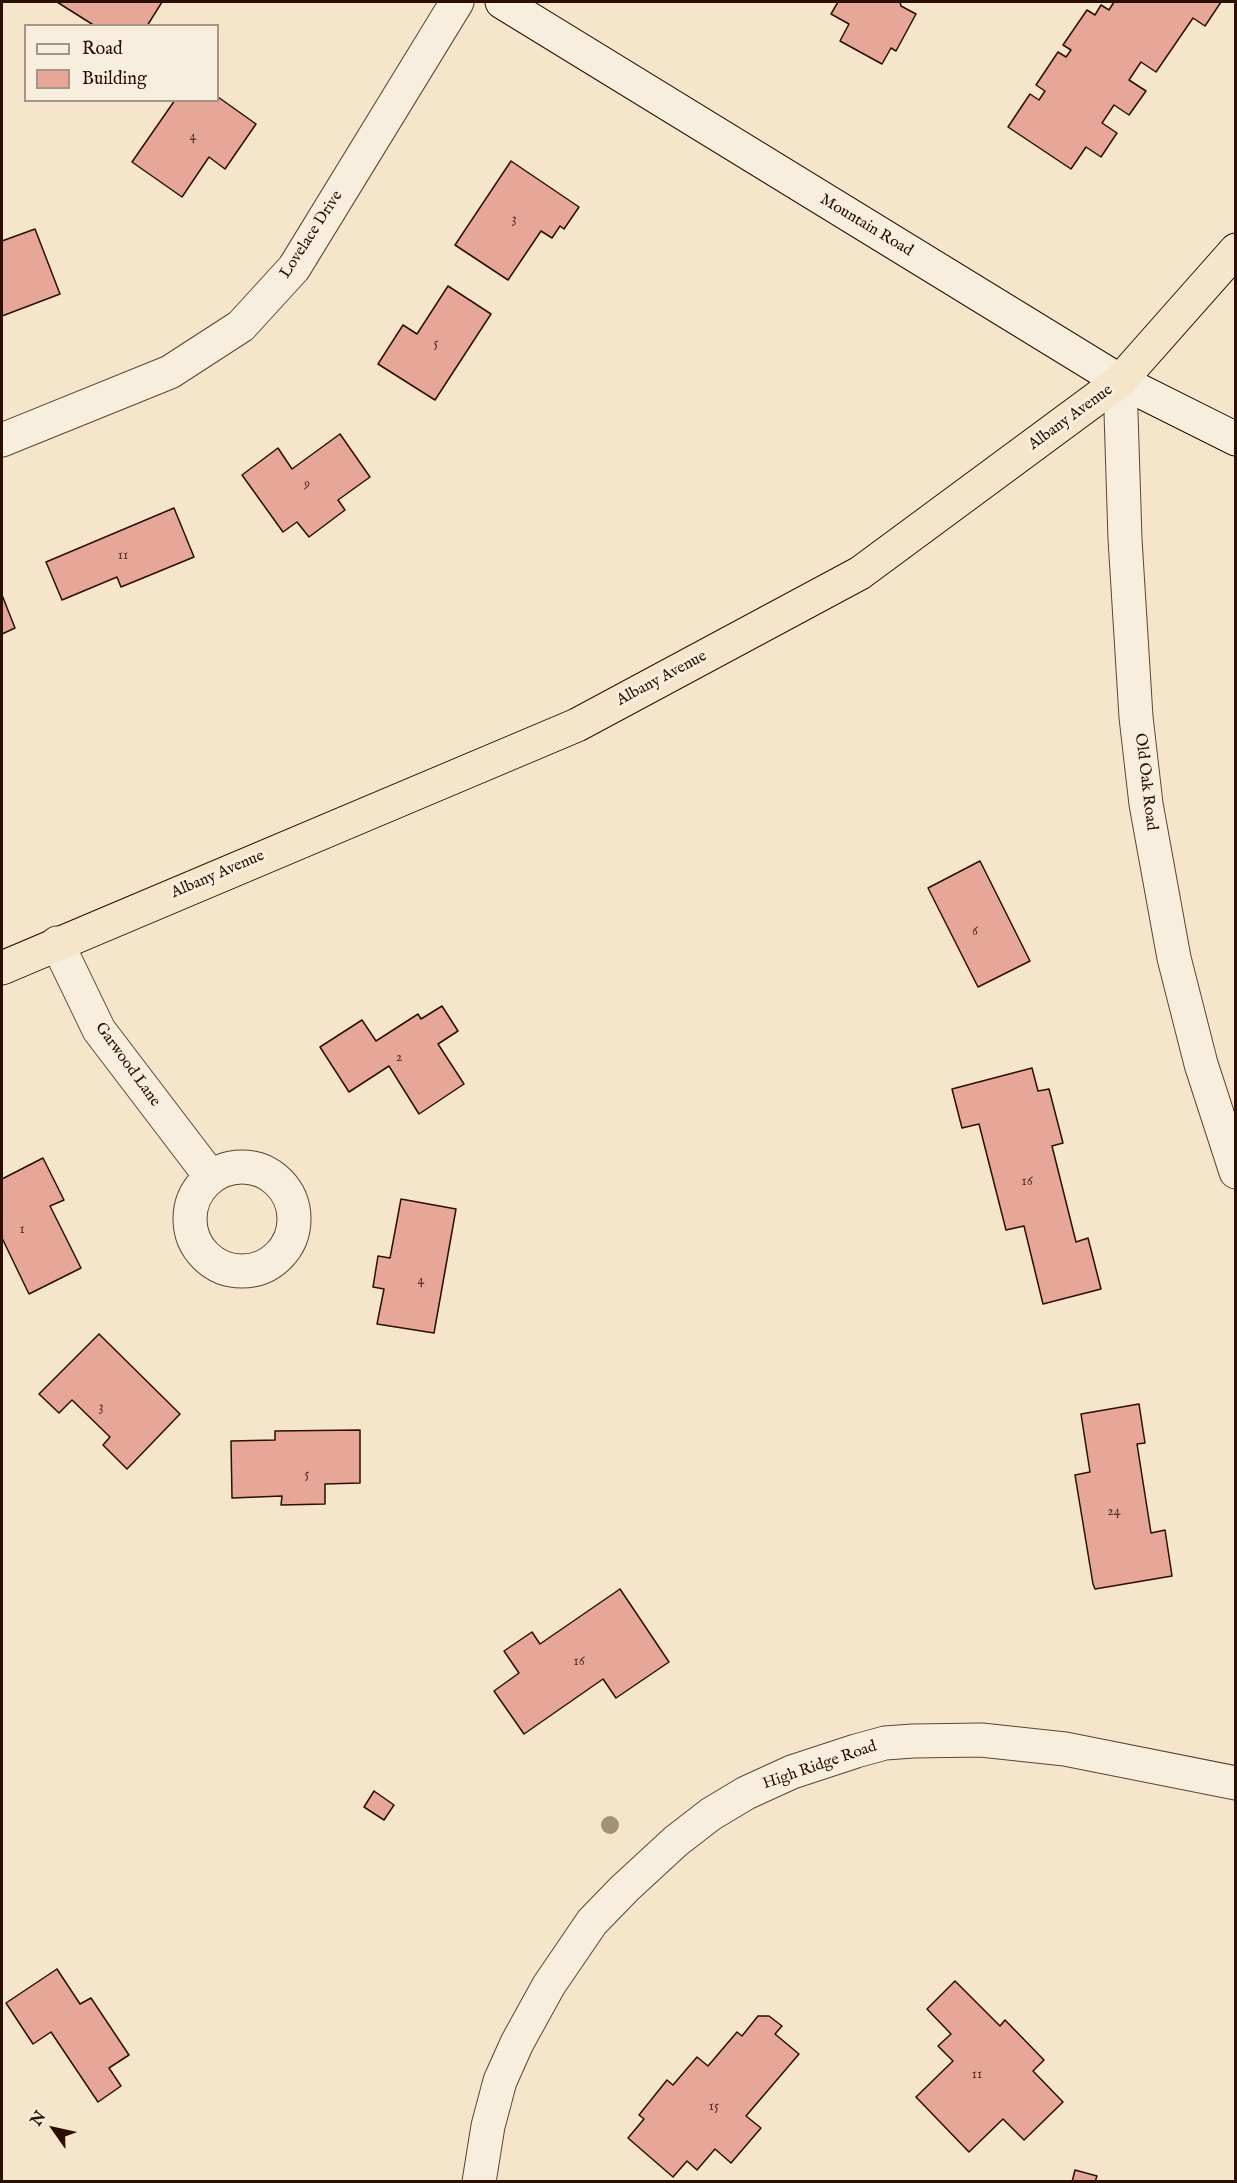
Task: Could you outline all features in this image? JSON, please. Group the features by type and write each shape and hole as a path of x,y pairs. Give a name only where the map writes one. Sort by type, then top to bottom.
{"highway":[{"name":"Albany Avenue","path":"2,968 577,725 860,573 1120,381 1236,250"}],"street":[{"name":"Lovelace Drive","path":"2,440 170,372 241,326 294,268 457,2"},
{"name":"Mountain Road","path":"502,2 1120,381 1236,439"},
{"name":"Old Oak Road","path":"1120,381 1125,539 1136,717 1146,804 1174,958 1201,1064 1236,1172"},
{"name":"Garwood Lane","path":"57,944 99,1030 211,1177"},
{"name":"High Ridge Road","path":"479,2181 488,2126 500,2081 517,2043 549,1985 586,1931 624,1889 676,1841 711,1814 746,1792 792,1772 856,1751 885,1743 913,1741 981,1740 1065,1749 1236,1783"}],"building":[{"path":"57,2 162,2 148,24 92,24"},
{"path":"838,2 900,2 901,6 916,14 896,51 891,48 882,64 840,41 849,24 831,14"},
{"path":"1114,2 1221,2 1205,26 1193,18 1156,72 1141,62 1129,80 1146,91 1129,115 1114,105 1102,123 1117,133 1101,157 1086,147 1071,169 1008,127 1030,94 1039,100 1045,91 1036,85 1058,52 1066,57 1071,50 1063,45 1087,10 1095,15 1101,5 1109,10"},
{"path":"219,98 256,124 225,169 209,157 182,197 132,162 174,102 219,102"},
{"path":"511,161 579,207 564,229 560,226 552,238 541,231 508,280 455,245"},
{"path":"35,229 60,294 2,316 2,241"},
{"path":"448,286 491,314 435,400 378,364 403,325 417,334"},
{"path":"340,434 370,477 338,500 345,510 309,537 297,522 283,532 242,475 278,448 292,469"},
{"path":"174,508 194,557 121,587 117,577 62,600 46,562"},
{"path":"2,595 15,628 2,634"},
{"path":"980,861 1030,961 978,987 928,888"},
{"path":"442,1006 458,1031 438,1044 464,1084 419,1114 389,1066 349,1092 320,1047 362,1020 376,1041 418,1014 421,1019"},
{"path":"1032,1068 1038,1091 1049,1089 1063,1143 1052,1146 1076,1242 1088,1238 1101,1289 1043,1304 1024,1226 1006,1230 979,1124 962,1128 952,1089"},
{"path":"43,1158 64,1200 50,1206 81,1268 29,1294 2,1238 2,1179"},
{"path":"401,1199 456,1209 434,1333 377,1324 384,1289 373,1287 378,1256 390,1258"},
{"path":"99,1334 180,1414 127,1469 103,1445 110,1437 72,1400 59,1413 39,1394"},
{"path":"1139,1404 1145,1443 1137,1444 1151,1533 1165,1530 1172,1576 1095,1589 1075,1475 1090,1472 1081,1414"},
{"path":"360,1430 360,1483 325,1484 325,1504 281,1505 282,1496 232,1498 231,1441 275,1440 275,1431"},
{"path":"620,1589 669,1662 616,1698 603,1679 524,1734 494,1691 519,1673 504,1651 532,1632 540,1644"},
{"path":"374,1791 394,1805 384,1820 364,1807"},
{"path":"57,1969 80,2004 91,1998 129,2055 109,2068 121,2086 98,2102 51,2032 33,2044 6,2003"},
{"path":"955,1981 1000,2026 1005,2020 1044,2060 1033,2071 1063,2102 1024,2140 1003,2119 969,2152 916,2097 953,2061 938,2046 951,2034 927,2009"},
{"path":"758,2016 769,2016 782,2026 775,2034 799,2054 746,2116 761,2128 731,2163 715,2149 697,2170 687,2161 673,2177 628,2138 644,2119 639,2115 667,2080 673,2085 697,2057 708,2066 737,2032 742,2036"},
{"path":"1075,2170 1097,2176 1095,2182 1072,2182"}]}
